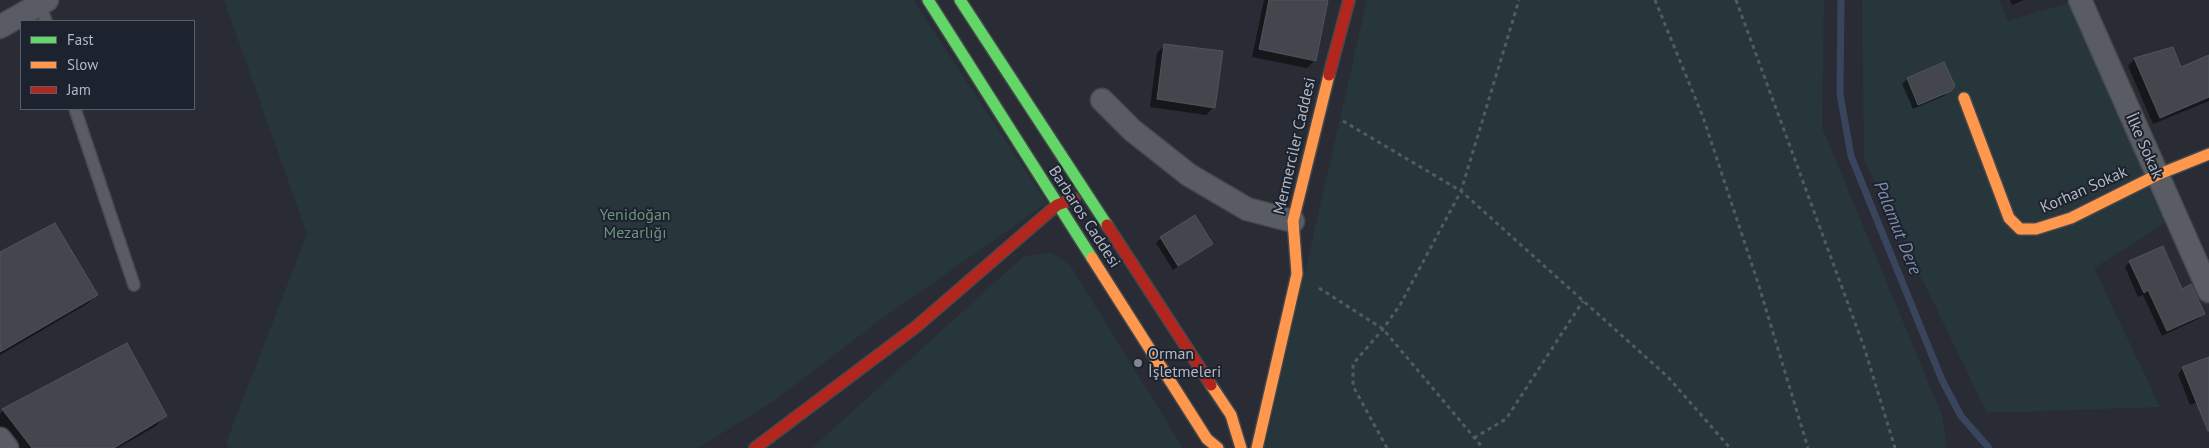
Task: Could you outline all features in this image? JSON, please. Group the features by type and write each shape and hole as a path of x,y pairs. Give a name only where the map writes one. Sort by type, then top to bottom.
{"street":[{"name":"Barbaros Caddesi","path":"928,0 1207,439 1218,448"},
{"name":"Barbaros Caddesi","path":"960,0 1230,415 1241,448"},
{"name":"Mermerciler Caddesi","path":"1257,448 1297,274 1293,222 1349,0"},
{"name":"İlke Sokak","path":"2080,0 2209,291"},
{"path":"0,27 44,8"},
{"name":"Korhan Sokak","path":"1964,98 2010,218 2020,229 2036,229 2071,218 2157,175 2209,154"},
{"path":"1102,100 1132,130 1190,175 1247,209 1293,222"},
{"path":"755,448 778,441 917,326 1057,205 1085,194"},
{"path":"0,439 7,448"}],"lane":[{"path":"75,110 134,285"}],"path":[{"path":"1387,448 1353,386 1353,364 1383,329 1400,305 1462,191 1519,0"},
{"path":"1655,0 1703,118 1758,283 1808,448"},
{"path":"1736,0 1864,347 1895,448"},
{"path":"1321,108 1462,191 1668,377 1730,448"},
{"path":"1297,274 1383,329 1483,448"},
{"path":"1474,438 1506,419 1583,300"}],"green space":[{"name":"Yenidoğan Mezarlığı","path":"224,0 913,0 1047,203 877,322 774,401 698,448 229,448 226,443 307,234"},
{"path":"1367,0 1824,0 1822,127 1942,415 1947,448 1265,448"},
{"path":"1862,0 1999,0 2008,21 2071,2 2170,220 2094,268 2160,407 1987,413 1864,159"},
{"path":"1050,252 1070,265 1183,448 812,448 1023,257"}],"building":[{"path":"1269,0 1328,0 1316,61 1259,49"},
{"path":"1164,44 1223,51 1215,108 1157,99"},
{"path":"2173,47 2181,67 2209,55 2209,97 2160,118 2134,58"},
{"path":"1944,62 1955,86 1951,91 1918,105 1907,78"},
{"path":"1195,215 1213,244 1178,266 1160,237"},
{"path":"55,223 98,295 0,352 0,252"},
{"path":"2163,246 2182,289 2191,284 2205,314 2167,331 2148,290 2144,293 2129,261"},
{"path":"127,343 167,416 114,448 32,448 2,409"},
{"path":"2209,357 2209,431 2208,431 2182,367"}],"waterway":[{"name":"Palamut Dere","path":"1841,0 1840,94 1851,156 1942,380 1961,416 1989,448"}],"traffic: fast":[{"path":"928,0 1092,258"},
{"path":"960,0 1107,225"}],"traffic: slow":[{"path":"1257,448 1297,274 1293,221 1329,75"},
{"path":"1964,98 2009,218 2020,229 2036,229 2071,218 2157,175 2209,154"},
{"path":"1092,258 1207,439 1218,448"},
{"path":"1211,385 1231,415 1241,448"}],"traffic: jam":[{"path":"1329,75 1349,0"},
{"path":"755,448 917,326 1057,205 1074,199"},
{"path":"1107,225 1211,385"}],"place":[{"name":"Orman İşletmeleri","path":"1138,363"}]}
